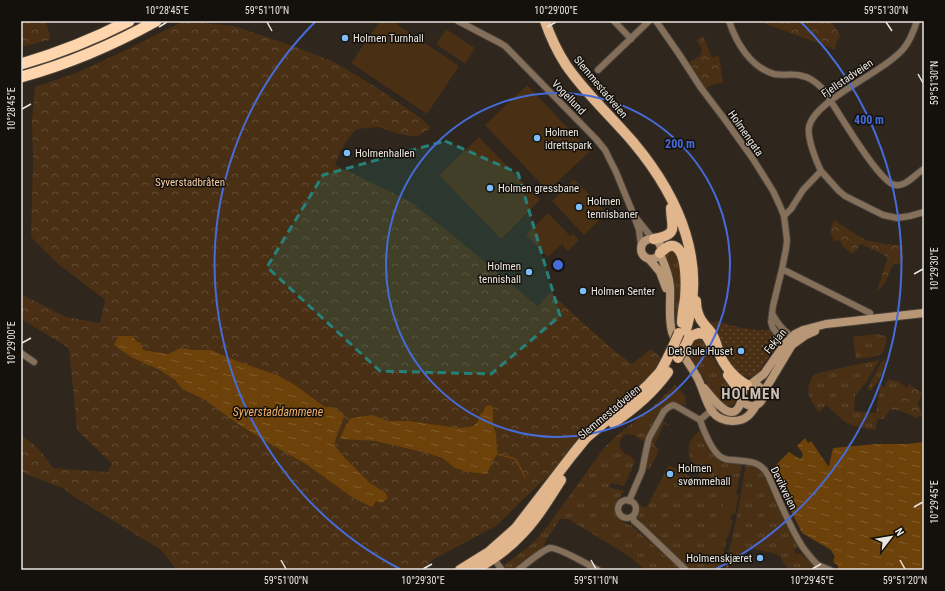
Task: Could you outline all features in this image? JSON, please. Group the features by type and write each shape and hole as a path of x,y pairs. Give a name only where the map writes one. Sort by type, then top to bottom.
{"highway":[{"path":"21,64 69,48 129,21"},
{"path":"21,77 46,70 93,52 156,21"}],"main road":[{"name":"Slemmestadveien","path":"541,21 549,41 565,70 645,166 659,186 671,208 679,227 688,268 688,299 685,317 682,323 682,340"},
{"name":"Slemmestadveien","path":"460,570 514,543 530,525 585,447 601,432 634,408 659,383 670,369 688,323 692,306 693,278 688,240 668,191 653,167 633,142 566,65 552,40 545,21"},
{"path":"670,300 662,277 649,259 644,257 641,246 644,241 648,239 665,236 673,228 671,208"},
{"path":"653,239 658,242 661,247 660,253 670,284 671,325 673,335 700,382 707,403 715,408 714,414 722,419 738,421 750,415 761,400 763,393 760,387 757,385 745,390 734,385 717,359 706,335 700,333 694,334 690,338 682,340"},
{"path":"649,259 657,257 665,248 670,246 677,248 682,255 684,266 685,300 682,323"},
{"path":"693,278 696,291 696,309 698,316 713,334 720,354 726,365 742,382 745,390 746,404 757,404"},
{"name":"Fekjan","path":"715,408 725,411 734,411 738,408 745,390 764,374 782,348 812,332 849,322 924,313"},
{"name":"Fekjan","path":"763,393 792,342"},
{"name":"Slemmestadveien","path":"475,570 516,528 586,438 648,385 660,372 665,363 675,354"}],"street":[{"name":"Vogellund","path":"458,21 505,46 596,138 610,157 639,230 641,246"},
{"path":"614,21 631,39"},
{"path":"598,70 649,21"},
{"name":"Holmengata","path":"656,21 676,48 701,88 753,159 773,192 784,216 787,240 786,249 772,313 792,342"},
{"path":"728,21 733,34 742,49 759,67 765,71 775,74 802,76 817,83 831,100 867,157 890,183 900,185 924,169"},
{"name":"Fjellstadveien","path":"821,171 809,136 810,123 820,109 831,100 868,76 904,49 909,42 917,21"},
{"path":"784,216 791,209 803,190 821,171 839,191 883,216 898,218 924,212"},
{"name":"Vogellund","path":"634,216 653,239"},
{"path":"782,269 870,313"},
{"path":"21,352 34,362"},
{"path":"629,500 642,471 650,438 664,411 673,406 700,420 715,408"},
{"name":"Devikveien","path":"700,420 704,432 715,450 722,458 757,464 763,467 804,550 817,564"},
{"path":"629,500 634,503 636,511 633,516 628,518 622,516 619,508 623,501 629,500"},
{"path":"633,516 634,521 686,570"},
{"path":"518,570 550,548 557,549 598,570"},
{"path":"491,555 502,570"},
{"path":"817,564 822,570"},
{"path":"817,564 830,570"}],"highlighted area":[{"path":"445,141 518,173 560,316 491,374 380,371 267,267 323,175"}],"green space":[{"path":"21,21 46,21 50,37 49,40 21,47"},
{"name":"Syverstadbråten","path":"184,21 234,26 299,48 334,62 376,87 422,119 431,128 418,136 395,133 377,127 357,129 350,136 340,152 335,165 411,202 538,307 550,292 600,339 632,364 651,349 661,358 653,374 563,463 496,526 432,560 424,570 177,570 161,550 73,496 65,489 21,472 21,435 38,448 53,468 108,472 112,464 77,430 69,348 21,319 21,294 66,317 100,323 105,300 57,263 31,237 33,161 32,120 35,87 76,73","holes":["181,348 211,350 277,375 295,385 325,407 332,407 338,433 334,444 342,455 370,483 385,492 376,501 263,440 205,400 182,389 175,380 158,369 144,350 168,354","486,407 493,407 493,424 496,434 455,468 442,458 427,453 375,441 340,439 372,415 389,421 409,421 459,428 472,426 478,421 480,414"]},
{"path":"380,21 392,21 459,66 427,114 351,63"},
{"path":"758,21 824,21 832,23 840,35 834,49"},
{"path":"446,29 475,48 465,64 436,44"},
{"path":"703,36 712,57 719,56 723,83 713,84 705,89 697,78 689,62 700,56 702,50 697,40"},
{"name":"Holmen idrettspark","path":"527,85 590,151 548,191 485,125"},
{"name":"Holmen gressbane","path":"479,137 540,200 501,239 439,175"},
{"name":"Holmen tennisbaner","path":"574,179 607,213 584,235 552,201"},
{"path":"548,213 570,236 573,234 579,240 568,251 562,245 564,242 548,257 526,235"},
{"path":"834,220 865,240 885,244 903,245 903,264 893,264 885,283 876,293 888,257 861,244 853,254 842,246 840,240 834,241 830,231"},
{"path":"672,250 677,252 683,269 680,312 676,327 673,281 666,256 667,253"},
{"path":"710,321 714,323 717,321 749,329 770,330 777,340 777,344 759,372 753,377 746,377 740,374 730,364 708,324"},
{"path":"877,334 887,338 885,348 882,353 873,357 856,359 853,337"},
{"path":"701,337 707,342 712,357 735,393 736,400 732,406 724,405 719,402 687,352 694,340"},
{"path":"879,360 867,381 855,396 854,411 876,413 876,430 856,427 845,422 826,405 819,412 810,398 808,391 812,377 815,374"},
{"path":"885,360 886,362 879,380 871,390 867,390 882,361"},
{"path":"888,379 899,382 907,388 897,402 885,406 879,405 877,407 880,384 884,387"},
{"path":"909,384 922,393 918,404 923,415 916,418 907,413 890,410 883,419 875,419 877,407 879,405 885,406 897,402"},
{"path":"675,385 685,396 686,406 673,402 664,407 644,442 634,435 626,434 620,440 620,448 625,454 631,456 635,462 624,486 611,483 609,487 624,491 614,506 616,515 622,522 632,526 681,570 645,570 629,556 568,519 560,519 546,540 543,548 515,570 505,570 504,565 532,544 546,528 604,448 616,436 650,409"},
{"path":"663,421 669,425 664,424 654,445 659,450 649,470 646,469 649,446"},
{"path":"700,430 708,446 720,459 742,465 720,570 692,570 637,518 639,510 638,504 646,508 669,465 698,481 701,478 690,459 689,453 690,441"},
{"path":"746,465 758,468 765,474 799,547 794,550 796,554 800,553 818,570 796,570 794,568 791,570 778,555 749,548 728,567 727,570 725,570"},
{"path":"727,492 739,495 735,514 722,511"},
{"path":"720,517 733,520 728,538 716,535"},
{"path":"712,542 724,545 720,563 708,560"}],"water":[{"name":"Syverstaddammene","path":"118,336 133,336 136,341 141,343 143,350 168,354 181,348 211,350 277,375 295,385 325,407 332,407 343,413 344,416 334,444 342,455 370,483 385,492 388,498 382,503 376,501 372,507 352,497 306,464 263,440 205,400 182,389 175,380 158,369 131,357 114,345"},
{"name":"Syverstaddammene","path":"490,405 493,407 493,424 496,434 497,454 486,474 469,472 455,468 442,458 427,453 375,441 340,439 351,418 372,415 389,421 409,421 459,428 473,426 478,421 480,414 486,406"},
{"path":"805,438 808,443 811,441 828,466 833,448 924,442 924,570 838,570 838,565 834,563 833,560 835,557 831,550 802,533 771,470 789,452 800,459 803,456 802,452 797,446"}],"waterway":[{"path":"497,454 516,459 525,477"}],"place":[{"name":"Holmen Turnhall","path":"345,38"},
{"name":"Holmen idrettspark","path":"537,138"},
{"name":"Holmenhallen","path":"347,153"},
{"name":"Holmen gressbane","path":"490,188"},
{"name":"Holmen tennisbaner","path":"579,207"},
{"name":"Holmen tennishall","path":"529,272"},
{"name":"Holmen Senter","path":"583,291"},
{"name":"Det Gule Huset","path":"741,351"},
{"name":"Holmen svømmehall","path":"670,474"},
{"name":"Holmenskjæret","path":"760,558"}],"district":[{"name":"HOLMEN","path":"751,394"}]}
